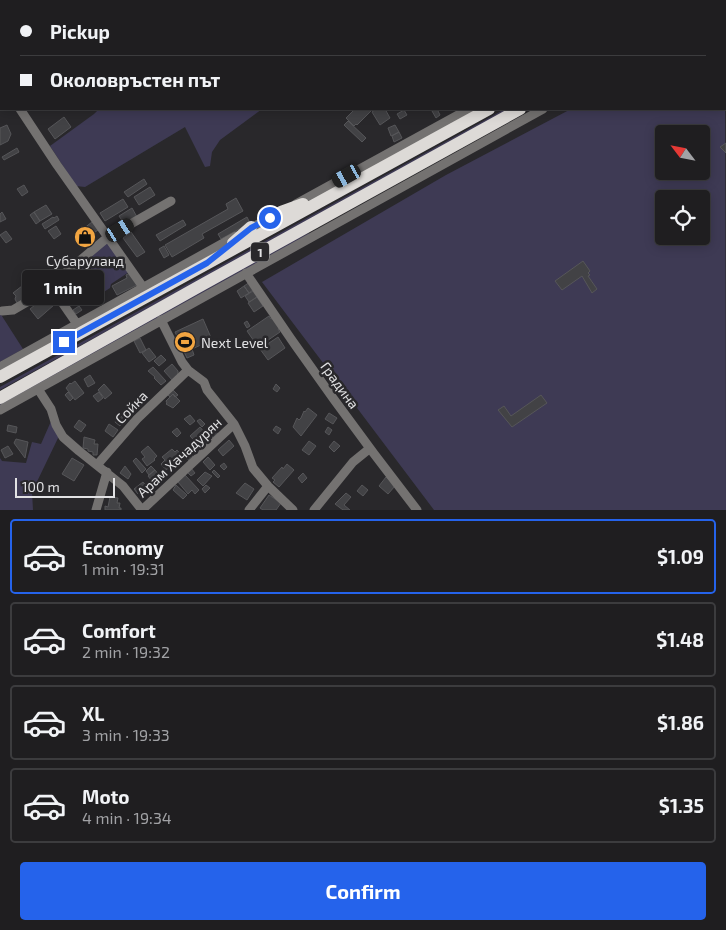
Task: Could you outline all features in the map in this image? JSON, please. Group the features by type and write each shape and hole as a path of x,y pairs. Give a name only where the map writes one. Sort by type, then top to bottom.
{"highway":[{"name":"1","path":"0,377 487,110"},
{"name":"1","path":"0,398 518,110"},
{"path":"281,212 337,193"},
{"path":"207,263 251,228"},
{"path":"0,368 30,361"}],"street":[{"path":"21,110 143,287"},
{"path":"0,368 143,287 467,110"},
{"path":"0,410 541,110"},
{"path":"2,311 13,310 52,285 108,237 171,200"},
{"name":"Градина","path":"246,273 283,329 369,449 417,510"},
{"path":"52,285 52,288 77,324"},
{"path":"161,320 182,362 188,370 204,382 207,390 234,424 253,468 268,486 293,510"},
{"name":"Сойка","path":"97,465 137,419 188,370"},
{"path":"38,389 51,409 56,425 63,437 123,486 142,510"},
{"name":"Арам Хачадурян","path":"142,510 234,424"},
{"path":"314,510 353,462 369,449"},
{"path":"96,510 107,472"},
{"path":"249,510 268,486"}],"shaded area":[{"path":"98,110 261,110 220,140 212,152 210,166 205,167 185,127 85,187 76,186 50,146"},
{"path":"503,110 507,110 0,390 0,387"},
{"path":"569,110 725,110 726,510 434,510 262,282 446,175"},
{"path":"309,233 309,235 0,406 0,402"},
{"path":"107,241 129,272 111,284 110,288 90,301 87,297 95,290 77,265"},
{"path":"0,313 23,349 0,362"},
{"path":"52,419 59,436 32,492 33,510 0,510 0,458 2,461 26,463 32,442 41,444"}],"building":[{"path":"354,110 372,110 354,126 346,118"},
{"path":"375,110 386,110 390,118 380,125 372,112"},
{"path":"404,110 407,115 400,119 397,114"},
{"path":"438,110 440,115 436,118 432,111"},
{"path":"64,117 71,127 55,139 48,129"},
{"path":"348,121 366,138 362,142 344,125"},
{"path":"7,125 11,134 8,141 0,145 0,128"},
{"path":"395,125 399,132 391,136 388,128"},
{"path":"399,132 402,138 394,142 392,136"},
{"path":"726,143 726,153 720,147"},
{"path":"17,148 19,152 4,160 2,157"},
{"path":"144,179 147,184 128,197 124,192"},
{"path":"24,185 28,192 22,196 17,189"},
{"path":"150,187 155,195 139,205 134,197"},
{"path":"236,198 243,211 202,234 204,238 172,257 165,245 228,209 226,204"},
{"path":"123,199 128,207 105,221 100,213"},
{"path":"46,205 52,214 40,221 34,212"},
{"path":"132,208 137,217 125,225 119,216"},
{"path":"2,212 6,219 0,222 0,214"},
{"path":"34,212 40,221 36,224 30,215"},
{"path":"57,216 59,220 45,229 42,224"},
{"path":"247,217 250,223 221,239 218,234"},
{"path":"183,220 186,225 160,241 156,235"},
{"path":"92,222 98,230 88,237 83,229"},
{"path":"56,226 61,234 54,239 48,231"},
{"path":"6,231 12,239 6,243 0,235"},
{"path":"131,232 145,252 137,257 123,238"},
{"path":"164,246 169,255 164,258 159,249"},
{"path":"119,259 123,264 119,267 115,261"},
{"path":"583,261 590,271 588,276 597,289 592,293 582,276 562,290 555,281"},
{"path":"80,271 89,282 80,289 71,277"},
{"path":"130,273 137,285 117,295 112,286 127,278 126,275"},
{"path":"36,275 44,285 17,303 16,296 13,293"},
{"path":"69,279 81,295 72,302 59,286"},
{"path":"250,282 254,289 249,293 244,286"},
{"path":"244,286 249,293 241,298 237,291"},
{"path":"253,291 257,297 249,302 245,296"},
{"path":"46,296 54,305 38,319 30,309"},
{"path":"83,296 86,300 82,303 79,299"},
{"path":"257,297 263,306 254,312 248,303"},
{"path":"79,306 82,310 76,314 73,310"},
{"path":"269,316 271,319 273,318 280,328 278,329 280,332 258,347 247,331"},
{"path":"203,319 212,340 192,349 194,355 187,358 175,332"},
{"path":"247,321 250,326 247,328 244,323"},
{"path":"278,337 285,348 268,360 260,349"},
{"path":"140,338 146,350 140,353 134,341"},
{"path":"149,348 156,357 149,362 142,353"},
{"path":"161,355 166,360 159,366 154,361"},
{"path":"172,364 178,371 178,376 173,381 164,371"},
{"path":"153,367 166,381 161,385 148,371"},
{"path":"90,375 95,383 88,387 84,379"},
{"path":"75,381 84,393 75,400 66,388"},
{"path":"104,384 112,393 105,399 98,390"},
{"path":"276,384 280,388 277,392 273,389"},
{"path":"172,389 178,395 175,397 173,394 170,397 167,394"},
{"path":"68,392 73,398 70,401 65,395"},
{"path":"99,392 103,398 98,402 93,396"},
{"path":"173,394 180,401 173,408 166,404 166,401"},
{"path":"541,395 547,403 512,427 498,410 504,406 511,416"},
{"path":"308,408 317,415 301,436 293,427 297,418 299,420"},
{"path":"329,413 337,418 333,424 325,419"},
{"path":"120,415 125,420 120,426 115,422"},
{"path":"190,415 195,421 190,425 184,419"},
{"path":"200,419 205,424 202,427 197,421"},
{"path":"79,420 86,425 81,432 74,427"},
{"path":"109,424 118,430 113,437 105,431"},
{"path":"8,425 17,427 16,433 7,431"},
{"path":"276,426 281,429 278,434 273,430"},
{"path":"200,427 210,439 201,448 190,436"},
{"path":"328,427 332,430 329,435 325,432"},
{"path":"177,428 181,433 177,437 172,432"},
{"path":"213,428 218,434 213,438 208,432"},
{"path":"84,437 95,440 94,444 98,444 97,455 93,455 93,452 83,448"},
{"path":"16,439 28,442 25,458 14,443"},
{"path":"229,440 234,446 223,456 218,450"},
{"path":"309,441 316,446 309,455 302,450"},
{"path":"334,441 340,446 334,452 329,447"},
{"path":"8,446 13,454 5,458 1,450"},
{"path":"148,446 157,456 147,466 142,459 145,457 141,452"},
{"path":"172,449 175,452 177,450 183,457 166,470 161,464 165,460 162,457"},
{"path":"188,450 193,457 189,461 183,454"},
{"path":"208,457 215,465 210,470 203,462"},
{"path":"72,458 84,465 74,481 62,474"},
{"path":"136,458 146,469 142,473 133,461"},
{"path":"224,463 227,467 224,470 220,466"},
{"path":"287,464 294,470 279,487 273,482 275,480 272,478"},
{"path":"125,466 131,474 128,479 120,473"},
{"path":"151,466 155,470 149,475 146,471"},
{"path":"191,468 195,473 191,476 187,472"},
{"path":"155,470 163,480 156,486 148,476"},
{"path":"214,470 220,476 218,478 212,472"},
{"path":"205,472 212,476 203,486 197,480"},
{"path":"303,473 307,478 302,483 298,478"},
{"path":"185,475 199,490 195,494 192,490 188,494 178,482"},
{"path":"386,477 395,486 388,494 379,486"},
{"path":"143,482 147,487 138,494 134,489"},
{"path":"245,483 254,489 247,500 236,493"},
{"path":"176,485 187,495 183,499 173,490"},
{"path":"206,485 210,488 205,493 202,489"},
{"path":"362,485 368,490 363,496 357,491"},
{"path":"346,493 351,497 344,505 350,510 343,510 335,504"},
{"path":"269,495 281,503 276,510 263,510 260,508"},
{"path":"110,497 118,498 117,503 120,503 119,508 121,510 105,510 105,506 108,507"}],"place":[{"name":"Субаруланд","path":"85,237"},
{"name":"Next Level","path":"185,342"}],"route":[{"path":"64,342 207,263 251,228 270,218"}]}
